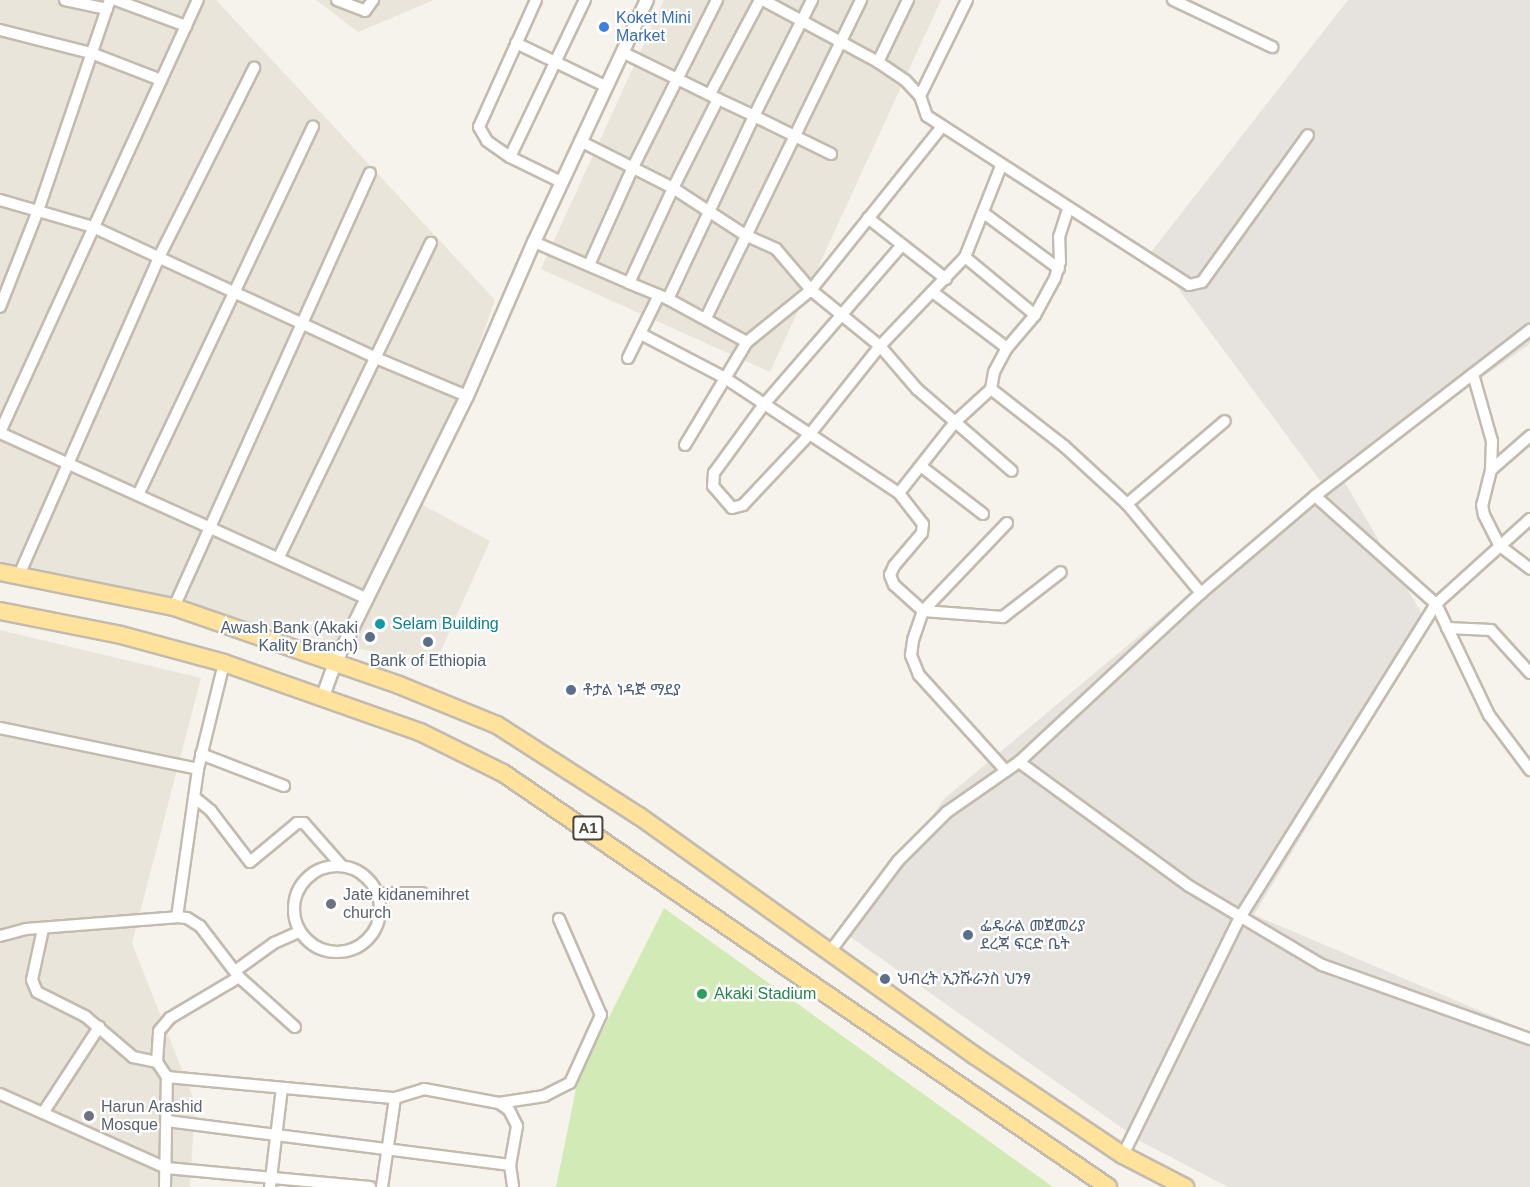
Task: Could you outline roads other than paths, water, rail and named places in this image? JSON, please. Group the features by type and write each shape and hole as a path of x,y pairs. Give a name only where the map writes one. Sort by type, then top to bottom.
{"main road":[{"name":"A1","path":"0,572 174,607 458,706 540,749 829,953 1123,1155 1185,1187"},
{"name":"A1","path":"0,611 121,635 224,663 420,732 502,773 1108,1187"}],"street":[{"path":"0,307 39,208 109,4 65,0"},
{"path":"116,0 186,26"},
{"path":"198,0 0,433 279,557 367,599"},
{"path":"337,0 365,11 373,0"},
{"path":"536,0 479,127 487,141 510,157 561,182"},
{"path":"510,157 585,0"},
{"path":"323,696 335,663 467,396 561,182 648,0"},
{"path":"589,265 633,167 680,78 717,0"},
{"path":"629,283 743,28 762,0 878,62 905,80 920,96 927,116 941,128 1068,209 1196,286 1308,135"},
{"path":"628,358 710,208 812,0"},
{"path":"706,318 861,0"},
{"path":"878,62 908,0"},
{"path":"1173,0 1272,47"},
{"path":"920,96 964,1"},
{"path":"0,30 91,53 161,80"},
{"path":"516,43 605,86"},
{"path":"622,52 680,78 831,154"},
{"path":"19,575 159,257 254,68"},
{"path":"138,495 312,126"},
{"path":"685,445 747,342 811,290 941,128"},
{"path":"580,141 710,208 745,235 776,249 811,290 880,346 917,389 1012,471"},
{"path":"902,245 765,403 711,479 732,508 743,505 810,434 880,346 934,293 965,256 985,214 1001,166"},
{"path":"174,607 304,324 370,173"},
{"path":"0,200 39,208 93,227 376,358 467,396"},
{"path":"899,493 922,467 955,422 991,389 994,372 1007,348 1035,315 1059,269 1059,237 1068,209"},
{"path":"985,214 1059,269"},
{"path":"868,218 946,279"},
{"path":"534,242 663,297 747,342"},
{"path":"279,557 431,243"},
{"path":"965,256 1035,315"},
{"path":"934,293 1007,348"},
{"path":"640,334 725,378 899,493 923,524 922,533 890,575 902,595 923,611 1002,617 1061,572"},
{"path":"829,953 920,837 947,812 1019,762 1201,593 1315,496 1528,334"},
{"path":"1473,374 1492,441 1491,470 1482,505 1500,546 1530,569"},
{"path":"991,389 1064,446 1127,504 1201,593"},
{"path":"1127,504 1225,421"},
{"path":"1491,470 1530,436"},
{"path":"922,467 983,514"},
{"path":"1315,496 1436,604 1489,715 1530,770"},
{"path":"1123,1155 1239,919 1436,604 1530,519"},
{"path":"1006,771 913,665 913,639 923,611 1007,523"},
{"path":"1447,628 1491,630 1530,673"},
{"path":"177,917 198,769 224,663"},
{"path":"0,728 198,769"},
{"path":"201,754 284,786"},
{"path":"1019,762 1239,919 1340,973 1530,1039"},
{"path":"194,797 211,811 250,862 297,824 303,823 341,865"},
{"path":"341,865 357,870 378,893 378,925 356,948 324,951 299,932 293,901 299,886 318,870 341,865"},
{"path":"378,893 422,893"},
{"path":"0,936 43,929 187,918 200,926 237,974 295,1028"},
{"path":"167,1077 395,1098 424,1089 439,1089 500,1103 544,1096 570,1083 600,1015 597,999 559,919"},
{"path":"43,929 32,986 99,1027 124,1052 157,1062 167,1077 165,1187"},
{"path":"157,1062 164,1023 237,974 274,943 299,932"},
{"path":"43,1113 99,1027"},
{"path":"271,1181 282,1088"},
{"path":"0,1094 166,1168 271,1181 370,1187"},
{"path":"382,1187 395,1098"},
{"path":"500,1103 509,1110 517,1126 510,1165 513,1187"},
{"path":"166,1121 387,1147 510,1165"}],"place":[{"name":"Koket Mini Market","path":"604,27"},
{"name":"Selam Building","path":"380,624"},
{"name":"Awash Bank (Akaki Kality Branch)","path":"370,637"},
{"name":"Bank of Ethiopia","path":"428,642"},
{"name":"ቶታል ነዳጅ ማደያ","path":"571,690"},
{"name":"Jate kidanemihret church","path":"331,904"},
{"name":"ፌዴራል መጀመሪያ ደረጃ ፍርድ ቤት","path":"968,935"},
{"name":"ህብረት ኢንሹራንስ ህንፃ","path":"885,979"},
{"name":"Akaki Stadium","path":"702,994"},
{"name":"Harun Arashid Mosque","path":"89,1116"}]}
